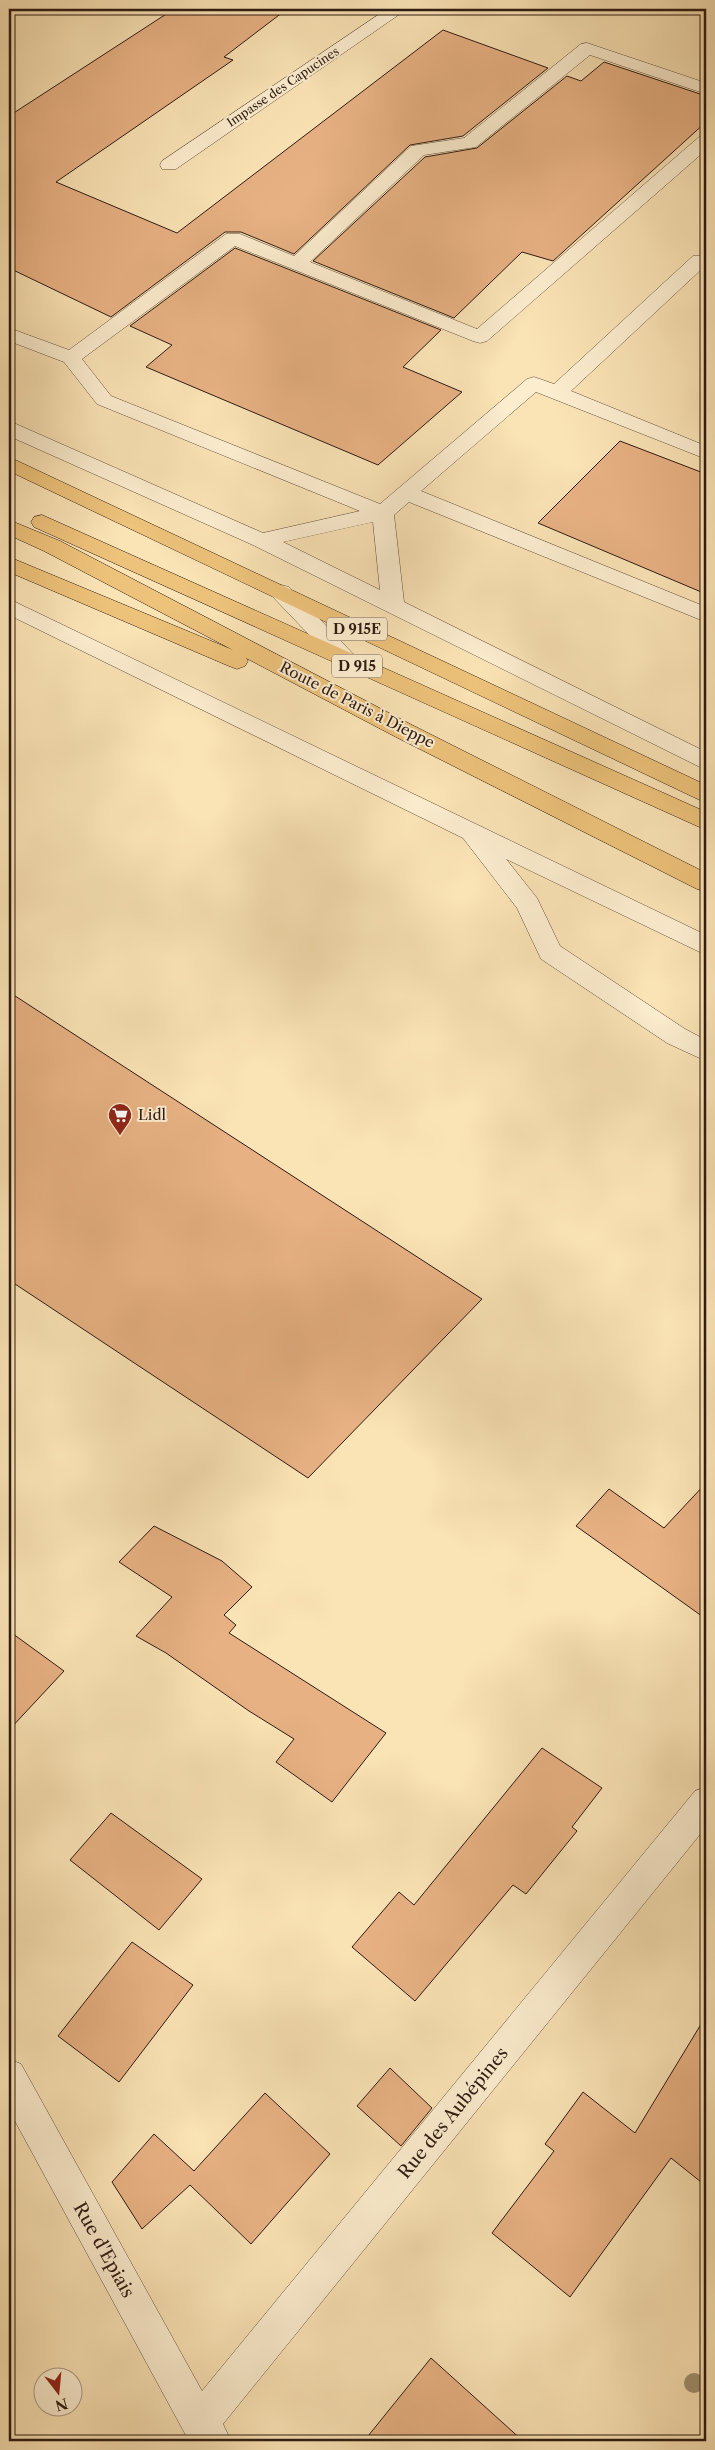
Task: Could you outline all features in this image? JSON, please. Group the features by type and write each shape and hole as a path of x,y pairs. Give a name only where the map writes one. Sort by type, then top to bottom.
{"main road":[{"name":"D 915E","path":"9,462 706,795"},
{"name":"D 915","path":"9,508 706,822"},
{"name":"Route de Paris à Dieppe","path":"9,527 52,546 404,730 706,883"},
{"path":"9,564 404,730"}],"street":[{"name":"Impasse des Capucines","path":"169,165 398,9"},
{"path":"297,264 418,150 468,143 587,48 706,88"},
{"path":"71,358 233,238 480,337 706,142"},
{"path":"557,393 700,260"},
{"path":"9,334 71,358 104,400 383,514"},
{"path":"261,540 383,514 534,383 706,452"},
{"path":"9,428 261,540 393,604 706,762"},
{"path":"408,493 706,615"},
{"path":"383,514 388,574 393,604"},
{"path":"281,592 348,662"},
{"path":"9,606 706,946"},
{"path":"471,832 528,904 550,952 676,1036 706,1051"},
{"name":"Rue des Aubépines","path":"206,2432 706,1802"},
{"name":"Rue d'Epiais","path":"9,2076 206,2432"}],"building":[{"path":"174,9 287,9 224,57 233,60 56,182 177,233 443,30 548,68 463,136 410,145 294,254 241,232 225,232 111,317 9,268 9,116"},
{"path":"604,62 706,96 706,122 553,261 522,252 454,318 313,261 425,157 477,148 567,76 581,81"},
{"path":"235,248 441,330 403,367 462,392 378,465 146,367 172,345 130,326"},
{"path":"620,441 706,474 706,594 538,523"},
{"name":"Lidl","path":"9,992 482,1299 308,1478 9,1280"},
{"path":"706,1483 706,1619 576,1526 609,1489 664,1528"},
{"path":"154,1526 222,1561 252,1587 224,1615 236,1625 229,1633 386,1733 332,1802 276,1762 294,1739 249,1711 166,1653 136,1636 172,1597 119,1562"},
{"path":"9,1631 64,1671 9,1730"},
{"path":"542,1748 602,1788 572,1827 577,1831 526,1894 513,1885 415,2001 352,1947 399,1892 414,1905"},
{"path":"111,1813 202,1879 159,1930 70,1860"},
{"path":"132,1942 193,1985 119,2082 58,2036"},
{"path":"706,2016 706,2186 671,2158 570,2297 492,2233 554,2151 545,2144 583,2092 635,2133"},
{"path":"390,2068 432,2108 401,2146 357,2106"},
{"path":"265,2093 330,2154 251,2244 190,2185 142,2229 112,2182 154,2134 194,2171"},
{"path":"431,2358 523,2441 364,2441"}],"place":[{"name":"Lidl","path":"120,1136"}]}
